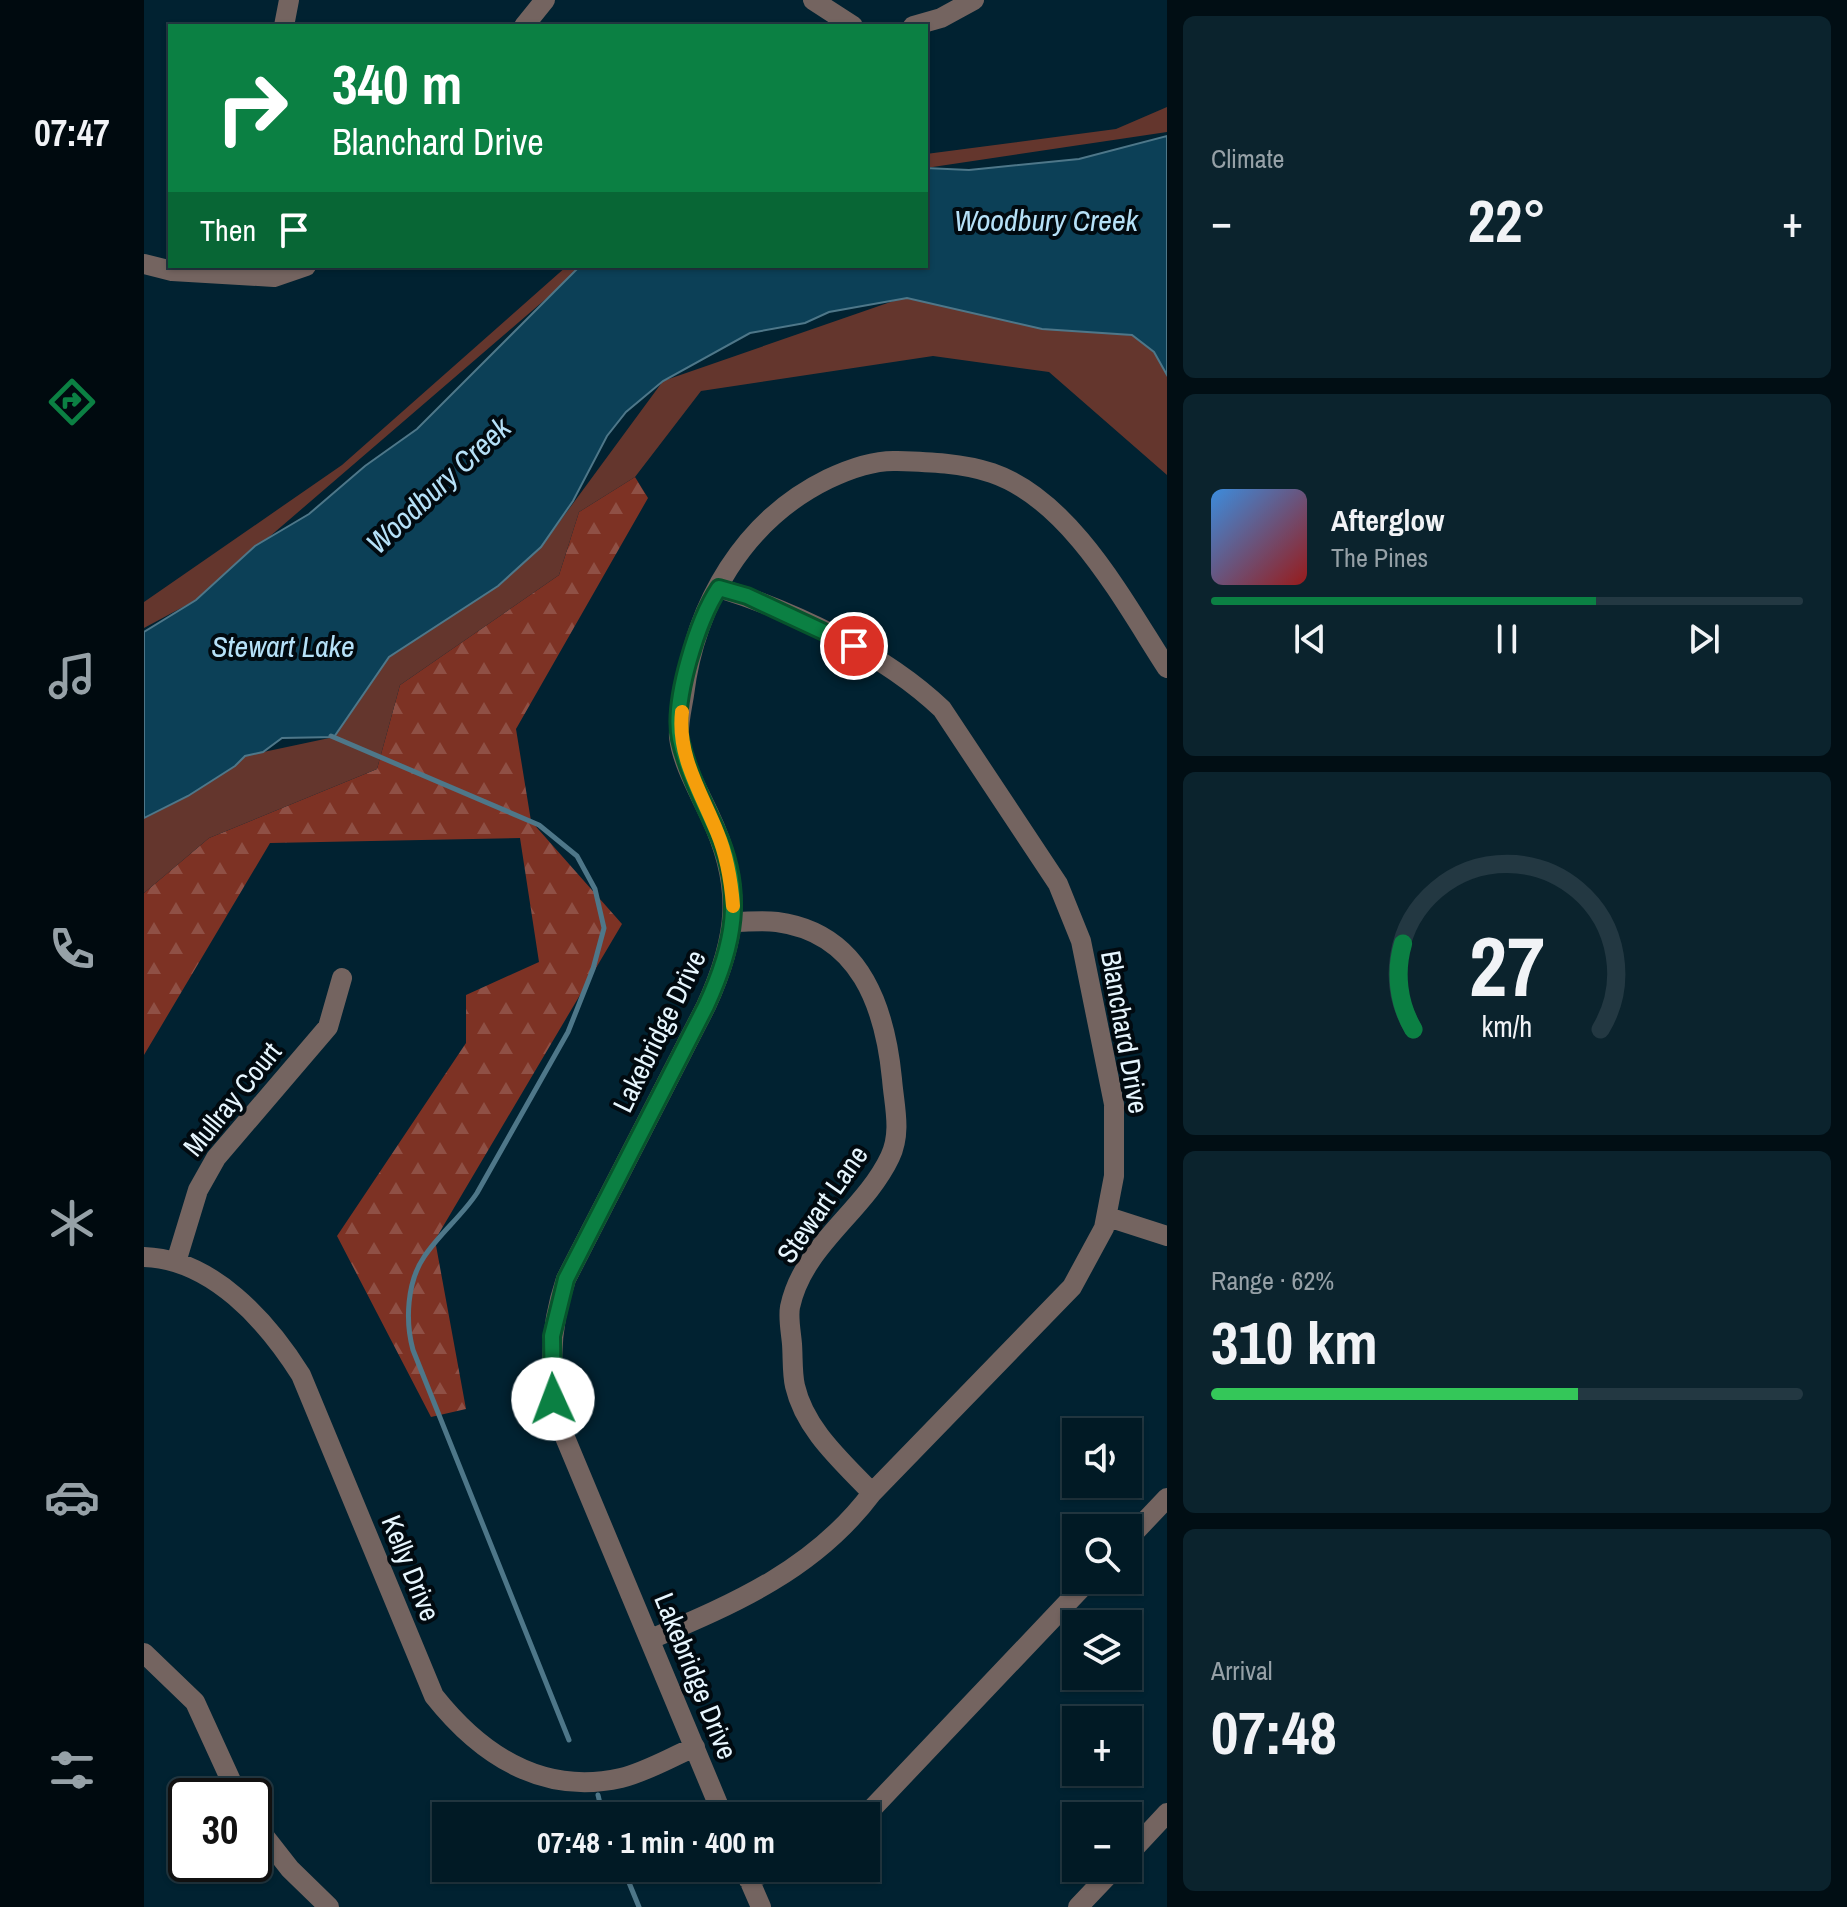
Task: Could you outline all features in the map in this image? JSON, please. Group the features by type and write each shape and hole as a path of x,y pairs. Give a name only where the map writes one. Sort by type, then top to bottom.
{"street":[{"path":"284,24 289,0"},
{"path":"526,24 545,0"},
{"path":"813,0 850,24"},
{"path":"920,24 941,18 974,0"},
{"path":"144,264 172,271 221,270 274,277 300,268"},
{"name":"Lakebridge Drive","path":"717,1802 564,1435 553,1399 552,1336 566,1279 725,966 734,922 730,872 679,737 687,667 699,626 740,549 767,518 803,491 841,473 884,461 934,462 997,474 1033,497 1089,549 1167,668"},
{"name":"Blanchard Drive","path":"651,1639 776,1581 818,1552 852,1521 872,1493 1072,1287 1108,1217 1114,1176 1114,1104 1081,941 1058,884 942,709 918,686 877,657 747,596 719,588"},
{"name":"Stewart Lane","path":"734,922 778,922 814,935 848,957 870,985 885,1023 898,1131 891,1154 860,1201 819,1247 802,1274 789,1309 794,1385 806,1417 827,1445 872,1493"},
{"name":"Mullray Court","path":"176,1262 194,1201 216,1158 328,1027 342,978"},
{"path":"1108,1217 1167,1236"},
{"name":"Kelly Drive","path":"144,1257 176,1262 223,1287 279,1339 301,1375 434,1696 462,1731 514,1767 546,1777 579,1780 620,1778 695,1747"},
{"path":"1142,1524 1167,1498"},
{"path":"878,1802 1076,1594"},
{"path":"144,1653 195,1702 230,1778"},
{"path":"1142,1840 1167,1813"},
{"path":"272,1846 290,1869 329,1907"},
{"path":"750,1882 761,1907"},
{"path":"1078,1907 1102,1882"}],"green space":[{"path":"635,477 648,498 516,729 531,821 622,924 435,1240 466,1409 431,1417 337,1236 466,1043 466,995 539,962 520,838 270,843 144,1055 144,893 209,838 377,769 400,685 559,575 579,512"}],"shaded area":[{"path":"1167,107 1167,132 928,168 928,154 1116,129"},
{"path":"565,268 582,268 196,600 144,628 144,602 342,465"},
{"path":"902,298 1139,337 1167,334 1167,475 1049,372 933,356 701,391 635,477 579,512 559,575 400,685 377,769 209,838 144,893 144,816 245,756 334,737 389,657 541,547 663,381"}],"water":[{"name":"Stewart Lake","path":"1167,136 1167,375 1154,352 1132,335 1042,329 907,298 829,312 805,323 750,333 663,381 626,412 607,436 573,501 541,547 498,586 389,657 334,737 282,738 263,752 245,756 235,766 188,796 144,818 144,632 196,600 255,546 309,514 365,466 417,429 578,268 928,268 928,168 969,170 1079,159"}],"waterway":[{"path":"331,736 539,825 577,856 595,889 604,928 593,969 568,1032 477,1193 418,1267 408,1314 413,1350 569,1740"},
{"path":"598,1795 600,1802"},
{"path":"629,1882 639,1907"}],"slow traffic":[{"path":"682,712 679,737 700,796 718,834 730,872 733,906"}],"route":[{"path":"553,1399 552,1336 566,1279 706,1006 725,966 731,942 734,922 730,872 679,737 687,667 699,626 719,588 747,596 854,646"}],"water label":[{"name":"Woodbury Creek","path":"1046,220"},
{"name":"Woodbury Creek","path":"438,485"}]}
